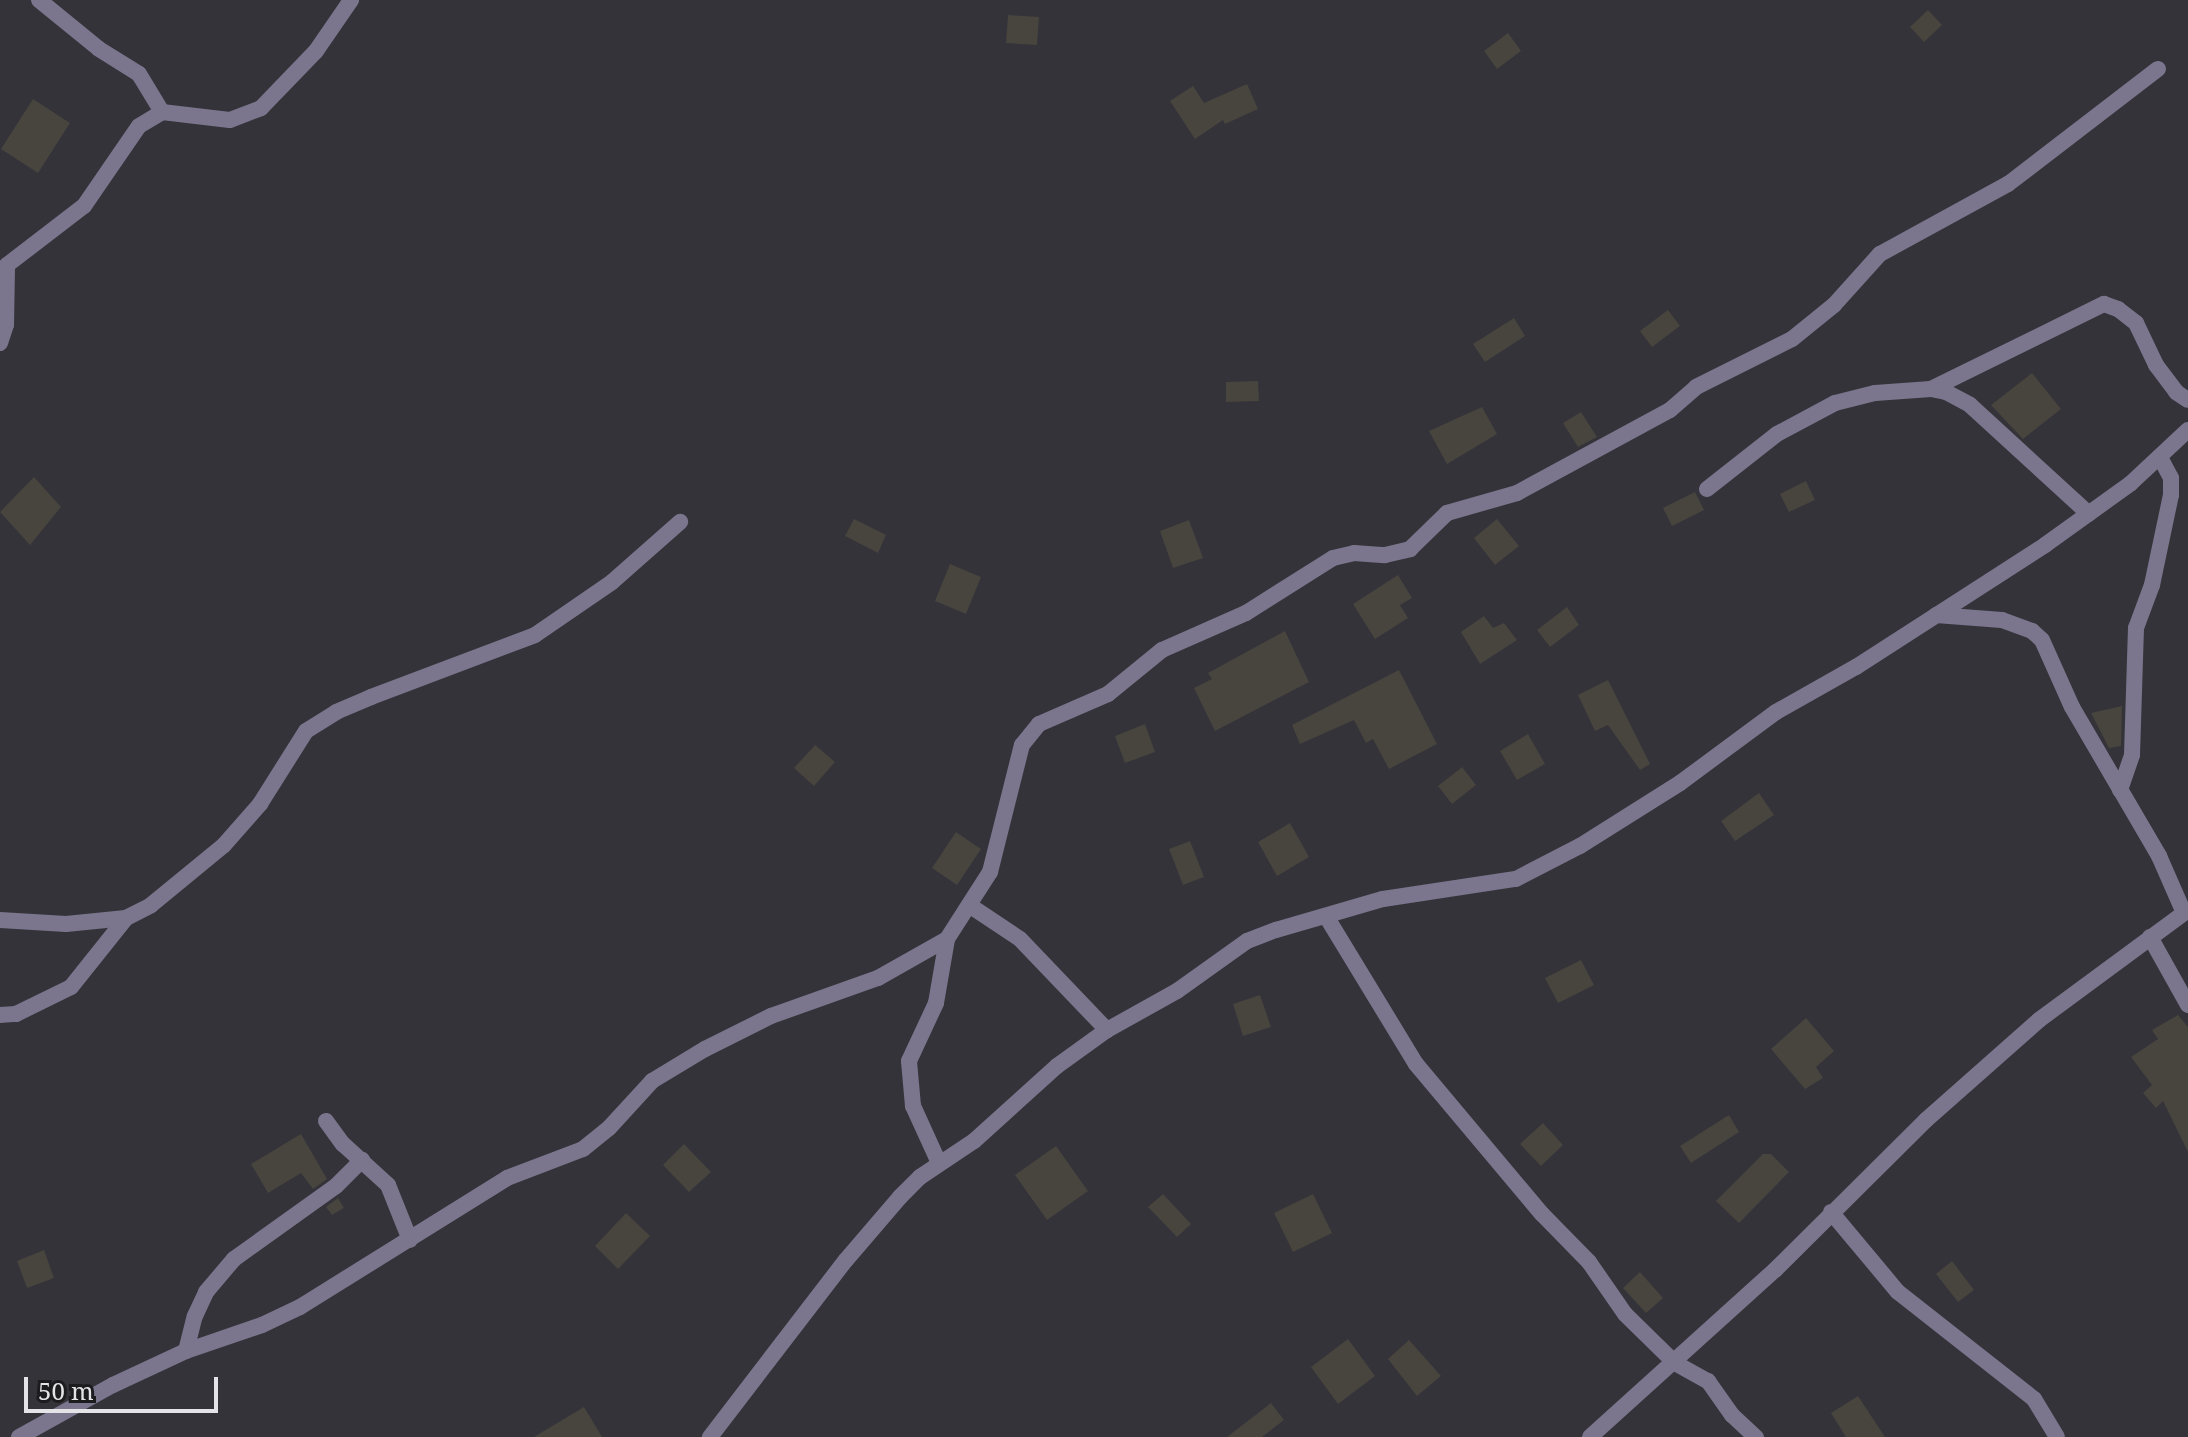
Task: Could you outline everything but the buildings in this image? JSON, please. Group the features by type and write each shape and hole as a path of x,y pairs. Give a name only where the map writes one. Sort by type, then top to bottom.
{"street":[{"path":"39,0 99,49 139,74 162,112"},
{"path":"0,343 6,325 7,265 84,206 139,126 162,112 230,120 261,108 316,51 351,0"},
{"path":"939,1163 913,1106 908,1074 918,1036 938,996 947,939 990,872 1001,839 1022,745 1039,724 1108,694 1162,650 1246,613 1333,558 1354,553 1385,555 1410,549 1447,513 1517,493 1670,410 1696,387 1792,339 1834,305 1880,254 2008,184 2158,69"},
{"path":"1707,489 1777,434 1835,403 1875,393 1931,389 2104,304 2118,309 2136,323 2156,365 2176,392 2188,400"},
{"path":"1931,389 1970,405 2089,514"},
{"path":"710,1437 855,1249 900,1197 939,1163 974,1141 1057,1066 1107,1030 1177,991 1247,941 1383,899 1516,879 1539,868 1628,817 1776,712 1856,667 2089,514 2130,484 2188,430"},
{"path":"2120,790 2132,755 2136,628 2152,585 2171,495 2171,478 2160,457"},
{"path":"0,1015 16,1014 71,987 126,918 187,879 224,845 260,804 306,731 348,707 535,635 612,582 680,522"},
{"path":"1590,1437 1675,1363 1926,1120 2039,1020 2186,912 2159,856 2072,707 2042,640 2032,631 2002,620 1936,615"},
{"path":"969,905 1020,939 1107,1030"},
{"path":"1326,916 1416,1064 1537,1209 1589,1262 1625,1314 1675,1363 1708,1381 1732,1415 1756,1437"},
{"path":"0,920 66,924 126,918"},
{"path":"2150,937 2188,1005"},
{"path":"19,1437 113,1385 186,1351 262,1325 300,1307 507,1178 583,1149 609,1128 652,1081 705,1049 771,1016 878,978 947,939"},
{"path":"326,1121 343,1144 388,1185 410,1240"},
{"path":"186,1351 195,1316 206,1292 225,1268 336,1186 362,1160"},
{"path":"1831,1212 1898,1292 2034,1399 2057,1437"}]}
